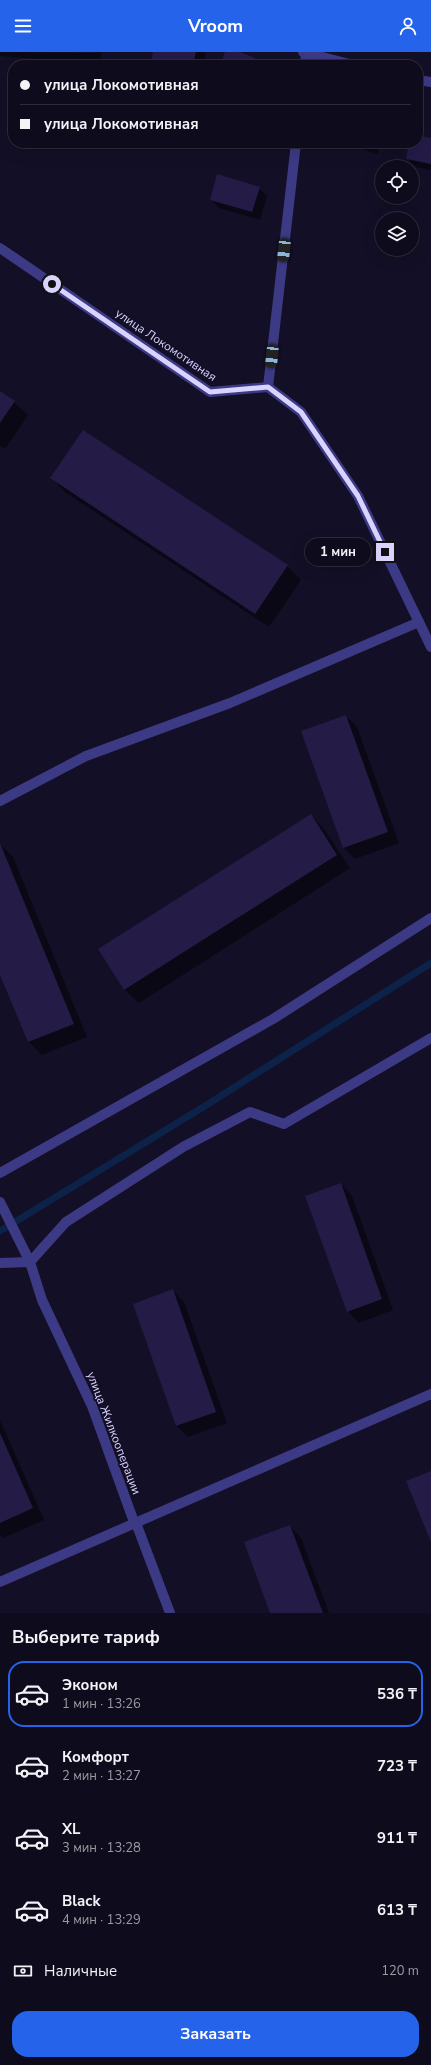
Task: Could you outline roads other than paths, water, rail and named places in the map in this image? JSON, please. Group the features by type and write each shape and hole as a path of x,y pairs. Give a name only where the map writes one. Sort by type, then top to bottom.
{"street":[{"path":"304,53 333,60"},
{"path":"295,148 268,387 301,412 358,496 431,647"},
{"name":"улица Локомотивная","path":"0,248 210,392 268,387"},
{"path":"0,801 86,756 230,703 419,622"},
{"path":"0,1172 273,1019 431,918"},
{"path":"0,1263 30,1262 66,1222 183,1147 250,1112 284,1124 431,1038"},
{"name":"улица Жилкооперации","path":"0,1202 30,1262 42,1300 92,1406 134,1522 136,1523 170,1613"},
{"path":"0,1582 431,1394"}],"waterway":[{"path":"0,1231 205,1106 431,963"}]}
